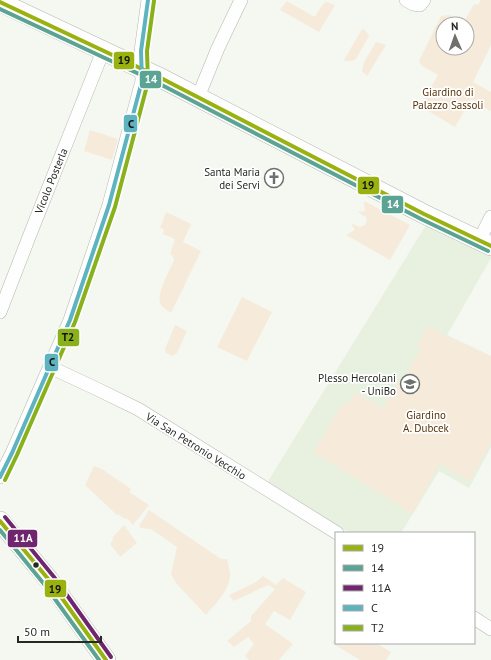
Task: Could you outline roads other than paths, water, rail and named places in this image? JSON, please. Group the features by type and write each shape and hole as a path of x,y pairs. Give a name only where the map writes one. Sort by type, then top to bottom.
{"street":[{"path":"0,477 50,367 80,293 109,205 142,81 140,51 148,0"},
{"path":"198,97 241,0"},
{"path":"406,0 413,4 420,5 424,0"},
{"path":"0,2 142,69 485,244 491,217"},
{"name":"Vicolo Posterla","path":"0,312 28,237 103,51"},
{"name":"Via San Petronio Vecchio","path":"50,367 97,388 138,409 335,532"},
{"path":"0,521 49,580 106,660"},
{"path":"475,619 491,629"}],"place":[{"name":"Santa Maria dei Servi","path":"274,178"},
{"name":"Plesso Hercolani - UniBo","path":"410,384"}],"park label":[{"name":"Giardino di Palazzo Sassoli","path":"448,98"},
{"name":"Giardino A. Dubcek","path":"426,421"}]}
